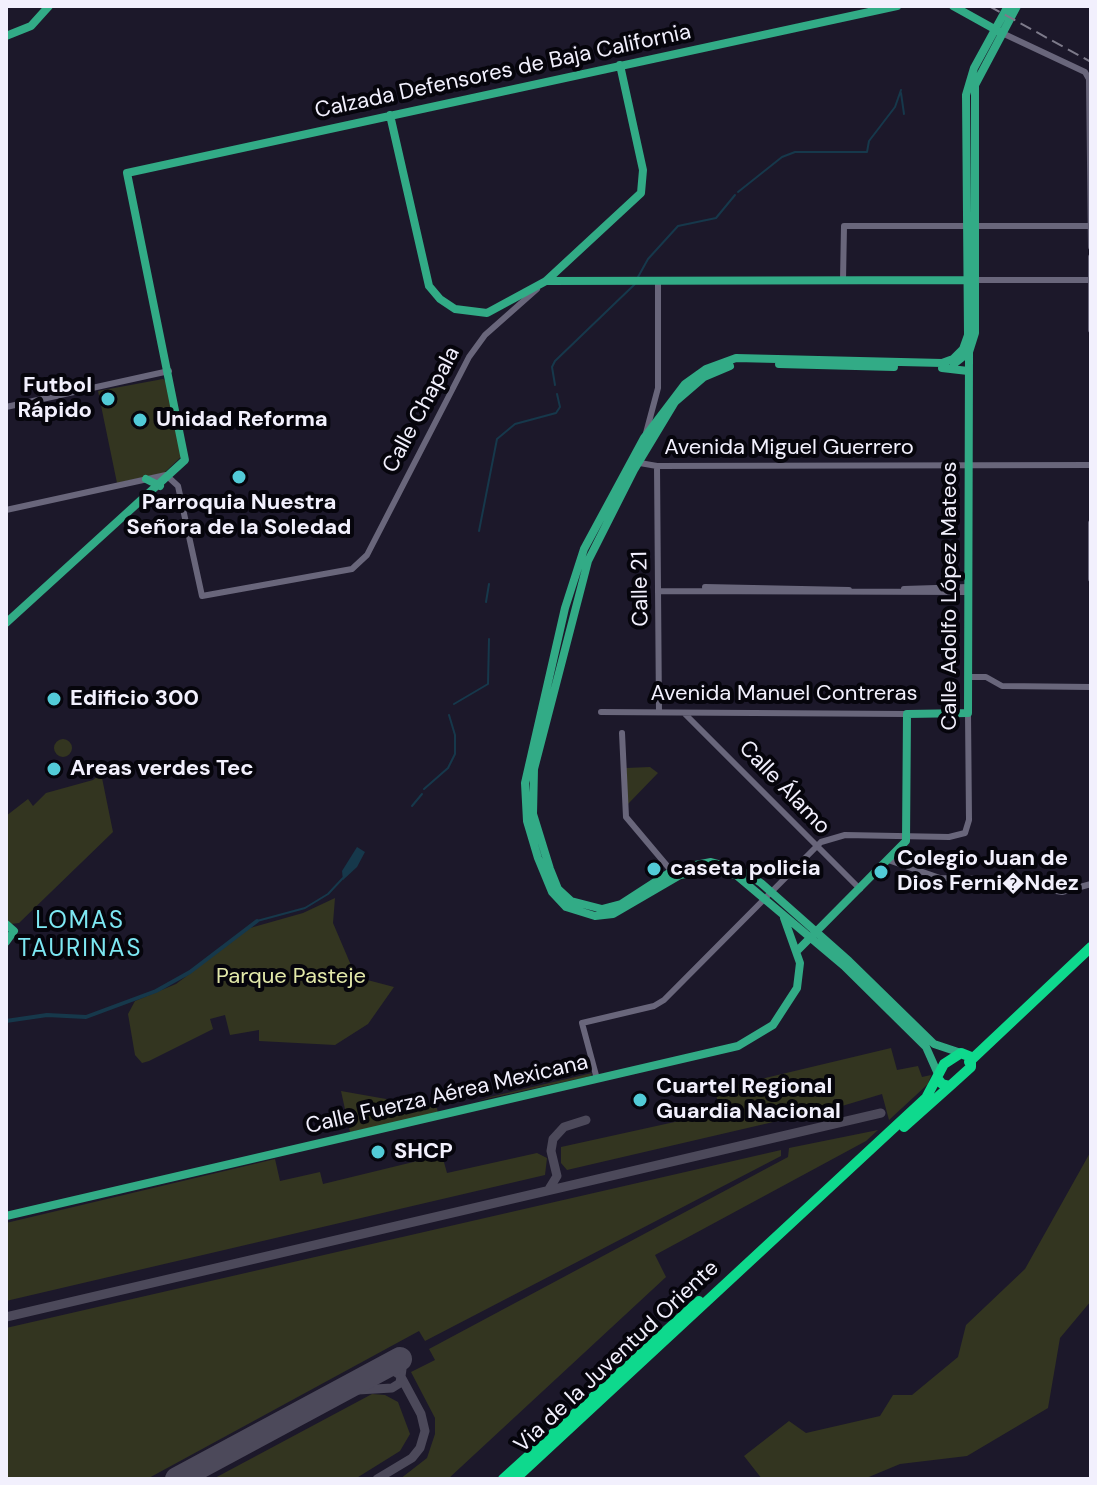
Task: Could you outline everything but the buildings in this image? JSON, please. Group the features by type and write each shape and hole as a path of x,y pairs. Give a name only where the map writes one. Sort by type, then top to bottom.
{"highway":[{"path":"883,1137 1091,949"},
{"path":"749,1266 971,1067 1091,949"},
{"path":"749,1266 926,1098 944,1064 996,1034 1024,1011"},
{"path":"963,1053 971,1057 971,1067"},
{"path":"938,1077 942,1084 950,1086"},
{"name":"Via de la Juventud Oriente","path":"515,1479 730,1279 749,1266"},
{"name":"Via de la Juventud Oriente","path":"524,1479 749,1266"},
{"path":"503,1479 675,1319 730,1279"}],"main road":[{"path":"6,36 31,26 49,6"},
{"name":"Calzada Defensores de Baja California","path":"169,371 127,173 897,6"},
{"path":"953,6 999,31"},
{"path":"999,31 1008,6"},
{"path":"963,1053 934,1044 861,972 784,915 749,874 719,863 672,875 611,907 595,909 575,903 554,880 536,827 532,798 534,769 579,588 644,438 685,384 727,361 756,357 928,363 953,359 968,340 972,280 968,85 1017,6"},
{"name":"Calle Chapala","path":"546,281 638,197 644,183 620,65"},
{"path":"390,115 424,271 440,299 464,313 487,313 546,281 972,280"},
{"name":"Calle Adolfo López Mateos","path":"968,713 968,371 969,352 975,333 972,280"},
{"path":"942,368 954,364 969,352"},
{"path":"634,462 681,395 704,377 724,367 755,362 968,371"},
{"path":"6,623 179,469 186,455 169,371"},
{"path":"146,479 160,486"},
{"name":"Avenida Manuel Contreras","path":"907,714 968,713"},
{"path":"797,951 907,838 907,714"},
{"path":"768,895 926,1047 938,1077"},
{"name":"Calle Fuerza Aérea Mexicana","path":"6,1216 738,1046 773,1025 797,988 801,967 784,915"},
{"path":"6,924 14,931 6,942"},
{"path":"773,1025 774,1038"}],"street":[{"path":"999,31 1085,72 1089,79 1091,247"},
{"path":"843,280 844,226 1091,226"},
{"path":"1091,257 1091,330"},
{"path":"972,280 1091,280"},
{"name":"Calle Chapala","path":"170,477 178,486 199,594 208,598 352,569 359,564 473,350 485,335 546,281"},
{"path":"644,438 658,388 658,282"},
{"path":"6,407 169,371"},
{"name":"Avenida Miguel Guerrero","path":"634,462 657,466 1091,465"},
{"name":"Calle 21","path":"657,466 659,712"},
{"path":"6,510 146,479 170,477"},
{"path":"1090,525 1091,579"},
{"path":"659,589 968,589"},
{"path":"968,677 988,677 1002,686 1091,687"},
{"name":"Avenida Manuel Contreras","path":"601,712 907,714"},
{"name":"Calle Álamo","path":"683,712 860,889"},
{"name":"Calle Adolfo López Mateos","path":"907,838 962,835 967,831 968,713"},
{"path":"622,733 626,817 672,875"},
{"path":"597,1079 582,1023 659,1004 825,839 845,835 907,838"},
{"path":"653,852 672,875"},
{"path":"888,860 940,878 985,879 1062,892 1091,884"}],"green space":[{"name":"Unidad Reforma","path":"163,379 167,382 183,455 164,473 117,483 98,391"},
{"path":"63,739 72,748 63,757 54,748"},
{"path":"650,767 658,773 627,805 626,768"},
{"path":"101,773 113,832 19,923 6,921 6,816 28,799 33,806 46,793 93,780"},
{"name":"Parque Pasteje","path":"335,898 333,923 356,977 394,987 368,1024 335,1045 259,1041 259,1030 230,1035 225,1015 210,1019 213,1029 149,1061 142,1063 135,1055 128,1014 135,1001 176,984 250,928 303,913"},
{"path":"891,1048 897,1070 918,1066 922,1077 931,1075 928,1084 889,1120 882,1094 567,1170 561,1163 561,1147 720,1112 715,1090"},
{"path":"592,1073 591,1076 477,1101 490,1097"},
{"path":"341,1091 437,1108 438,1114 350,1132"},
{"path":"878,1130 866,1141 655,1255 666,1277 448,1479 400,1479 427,1458 435,1434 435,1418 411,1372 435,1360 429,1349 788,1157 789,1148"},
{"path":"781,1150 781,1156 425,1341 419,1331 147,1479 6,1479 6,1328"},
{"path":"1091,1151 1091,1301 1060,1338 1048,1408 967,1456 900,1464 864,1479 762,1479 744,1456 789,1421 806,1433 880,1416 893,1395 912,1395 958,1357 966,1325 1025,1269"},
{"path":"537,1153 547,1158 545,1175 6,1301 6,1223 275,1159 280,1181 320,1172 323,1184 442,1155 447,1173"},
{"path":"372,1394 385,1395 398,1402 410,1434 400,1451 355,1479 213,1479"}],"water":[{"path":"357,847 365,852 357,867 343,880 342,871"}],"waterway":[{"path":"738,192 782,157 795,152 867,152 869,141 895,107 901,90"},
{"path":"901,93 904,114"},
{"path":"638,277 648,259 678,226 716,218 735,195"},
{"path":"555,385 552,367 555,361 635,284"},
{"path":"479,531 497,439 515,424 556,413 560,407 557,394"},
{"path":"486,602 489,584"},
{"path":"454,704 488,684 489,639"},
{"path":"424,789 448,768 455,754 455,735 449,715"},
{"path":"412,806 422,794"},
{"path":"257,921 305,908 328,894 343,878"},
{"path":"6,1021 47,1015 86,1017 156,991 190,972 257,921"}],"taxiway":[{"path":"6,1317 881,1113"},
{"path":"549,1189 557,1176 551,1151 553,1139 564,1127 586,1120"},
{"path":"341,1391 392,1388 400,1383 402,1369 396,1362 387,1359 378,1363 365,1378"},
{"path":"377,1479 412,1458 420,1448 425,1431 421,1414 400,1375 391,1369 381,1370"}],"runway":[{"path":"177,1479 400,1359"}],"railway":[{"path":"989,6 1091,62"}],"place":[{"name":"Futbol Rápido","path":"108,399"},
{"name":"Unidad Reforma","path":"140,420"},
{"name":"Parroquia Nuestra Señora de la Soledad","path":"239,477"},
{"name":"Edificio 300","path":"54,699"},
{"name":"Areas verdes Tec","path":"54,769"},
{"name":"caseta policia","path":"654,869"},
{"name":"Colegio Juan de Dios Ferni�Ndez","path":"881,872"},
{"name":"Cuartel Regional Guardia Nacional","path":"640,1100"},
{"name":"SHCP","path":"378,1152"}],"district":[{"name":"LOMAS TAURINAS","path":"80,936"}]}
